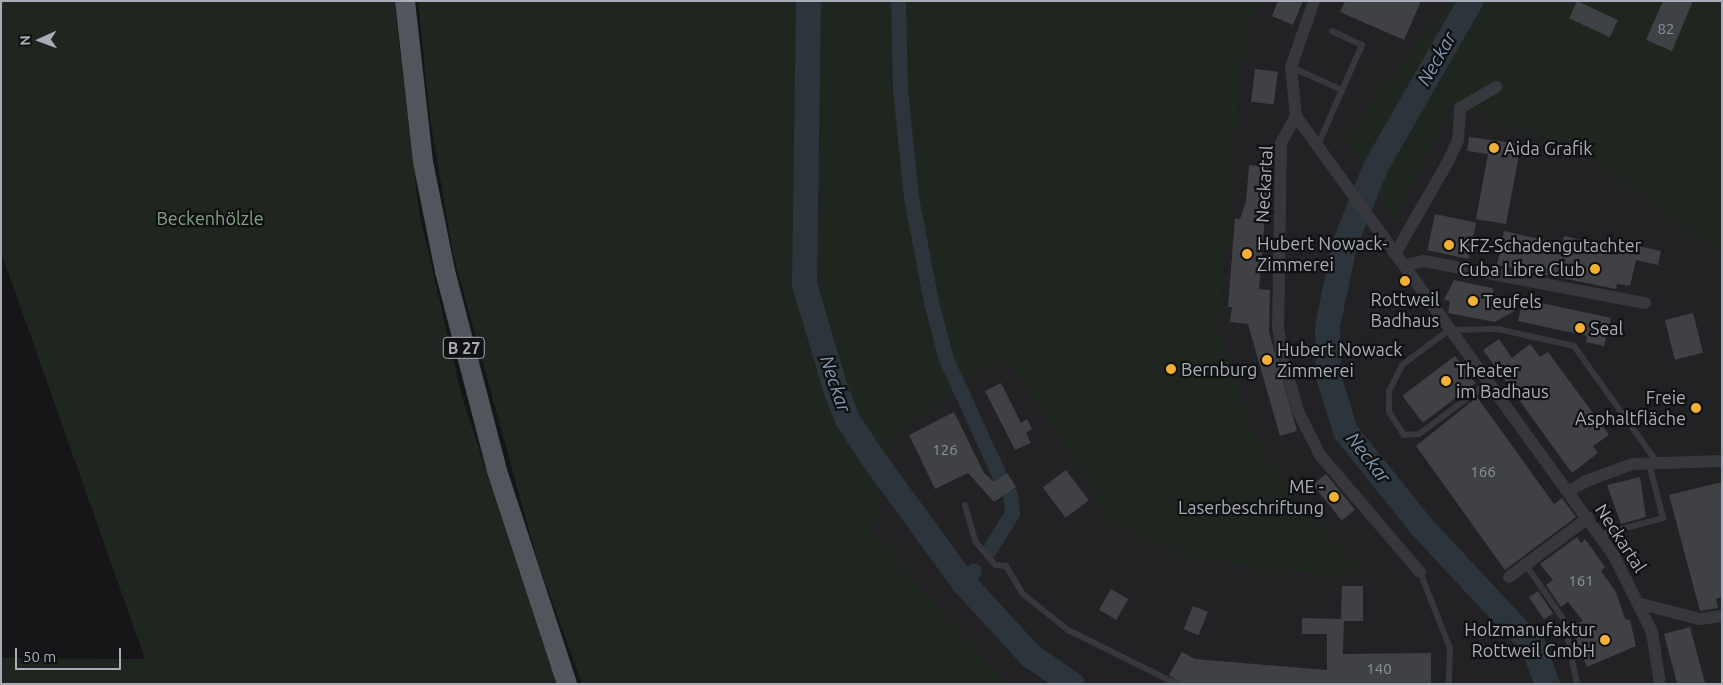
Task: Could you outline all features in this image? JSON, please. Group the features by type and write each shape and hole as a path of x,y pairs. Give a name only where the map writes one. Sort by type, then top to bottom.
{"main road":[{"name":"B 27","path":"405,1 423,162 445,271 497,471 567,684"}],"street":[{"name":"Neckartal","path":"1314,1 1291,67 1296,116 1329,165 1404,265 1449,330 1599,535 1641,604 1652,632 1660,684"},
{"path":"1395,254 1449,160 1458,140 1460,108 1496,87"},
{"name":"Neckartal","path":"1296,116 1281,143 1278,327 1282,356 1298,411 1320,455 1420,572"},
{"path":"1404,265 1424,261 1645,303"},
{"name":"Neckartal","path":"1568,492 1586,481 1652,461 1722,461"},
{"path":"1509,577 1588,518"},
{"path":"1641,604 1700,619 1722,616"}],"lane":[{"path":"1317,148 1362,45 1332,31"},
{"path":"1291,67 1342,90"},
{"path":"1488,383 1419,434 1400,431 1389,412 1392,382 1403,364 1449,330 1498,329 1574,346 1652,461 1663,518 1599,535"},
{"path":"965,505 974,541 995,565 1006,566 1023,594 1068,630 1177,684"},
{"path":"1526,565 1564,620 1577,684"},
{"path":"1420,572 1450,648 1449,684"}],"shaded area":[{"path":"1259,1 1450,1 1344,138 1393,223 1452,103 1586,153 1722,256 1722,684 1005,684 872,533 893,436 1004,354 1111,521 1358,567 1289,494 1252,431 1219,332 1245,32"}],"green space":[{"name":"Beckenhölzle","path":"1,1 394,1 419,212 462,397 556,684 1,684 1,658 145,659 1,252"},
{"path":"418,1 1259,1 1245,33 1219,332 1252,431 1289,494 1359,567 1330,576 1196,558 1111,521 1004,354 893,436 872,533 1005,684 582,684 537,559 453,254 430,118"},
{"path":"1450,1 1722,1 1722,256 1586,153 1452,103 1393,224 1344,138"}],"building":[{"path":"1278,1 1303,1 1293,25 1272,16"},
{"path":"1345,1 1421,1 1404,40 1340,12"},
{"path":"1577,1 1618,20 1610,37 1569,18"},
{"path":"1663,1 1693,1 1672,51 1646,40"},
{"path":"1255,69 1278,72 1274,105 1251,102"},
{"path":"1469,137 1521,144 1506,224 1476,219 1488,154 1467,151"},
{"path":"1249,165 1269,167 1259,289 1270,290 1269,332 1297,431 1280,436 1248,324 1230,322 1232,307 1228,307 1235,218 1240,219 1246,201"},
{"path":"1435,214 1476,223 1468,259 1427,250"},
{"path":"1504,231 1562,244 1564,236 1623,249 1625,243 1661,251 1658,265 1636,260 1630,286 1617,284 1616,289 1497,265"},
{"name":"Teufels","path":"1454,280 1492,288 1499,304 1518,309 1495,322 1448,313 1450,301 1444,300"},
{"name":"Seal","path":"1523,299 1611,318 1604,346 1586,342 1587,336 1518,321"},
{"path":"1693,313 1703,353 1675,360 1665,320"},
{"path":"1499,339 1512,358 1530,344 1540,357 1548,352 1609,435 1593,446 1598,453 1572,473 1483,350"},
{"path":"1455,356 1475,383 1423,423 1402,396"},
{"path":"1001,383 1021,423 1027,419 1032,429 1026,433 1031,443 1015,450 985,391"},
{"path":"1477,397 1554,504 1562,498 1576,517 1505,570 1416,446"},
{"path":"954,412 984,473 994,482 1007,473 1016,487 994,502 968,473 935,489 909,435"},
{"path":"1066,470 1089,500 1066,518 1043,487"},
{"name":"ME - Laserbeschriftung","path":"1326,474 1355,510 1342,520 1313,485"},
{"path":"1640,477 1646,517 1621,524 1607,485"},
{"path":"1722,482 1722,597 1716,599 1718,608 1700,611 1669,495"},
{"path":"1577,537 1581,543 1585,539 1605,567 1601,571 1616,592 1625,619 1630,620 1636,646 1587,667 1570,626 1583,621 1568,602 1561,607 1546,585 1553,580 1540,564"},
{"path":"1342,586 1363,586 1363,621 1344,621 1343,654 1431,653 1431,684 1182,684 1169,675 1182,652 1195,659 1327,670 1327,634 1302,634 1302,618 1341,619"},
{"path":"1111,589 1128,599 1116,620 1099,610"},
{"path":"1538,591 1553,613 1544,620 1529,597"},
{"path":"1193,606 1208,612 1198,635 1184,629"},
{"path":"1690,627 1705,684 1677,684 1664,634"}],"waterway":[{"name":"Neckar","path":"808,1 804,284 835,388 847,419 872,457 964,583 1030,655 1072,684"},
{"path":"898,1 900,90 911,197 931,302 946,359 1000,477"},
{"name":"Neckar","path":"1470,1 1375,167 1344,244 1327,326 1328,376 1345,431 1422,527 1533,646 1547,684"},
{"path":"989,550 1012,513 1010,494"},
{"path":"964,583 974,570"}],"place":[{"name":"Aida Grafik","path":"1494,148"},
{"name":"KFZ-Schadengutachter","path":"1449,245"},
{"name":"Hubert Nowack- Zimmerei","path":"1247,254"},
{"name":"Cuba Libre Club","path":"1595,269"},
{"name":"Rottweil Badhaus","path":"1405,281"},
{"name":"Teufels","path":"1473,301"},
{"name":"Seal","path":"1580,328"},
{"name":"Hubert Nowack Zimmerei","path":"1267,360"},
{"name":"Bernburg","path":"1171,369"},
{"name":"Theater im Badhaus","path":"1446,381"},
{"name":"Freie Asphaltfläche","path":"1696,408"},
{"name":"ME - Laserbeschriftung","path":"1334,497"},
{"name":"Holzmanufaktur Rottweil GmbH","path":"1605,640"}]}
